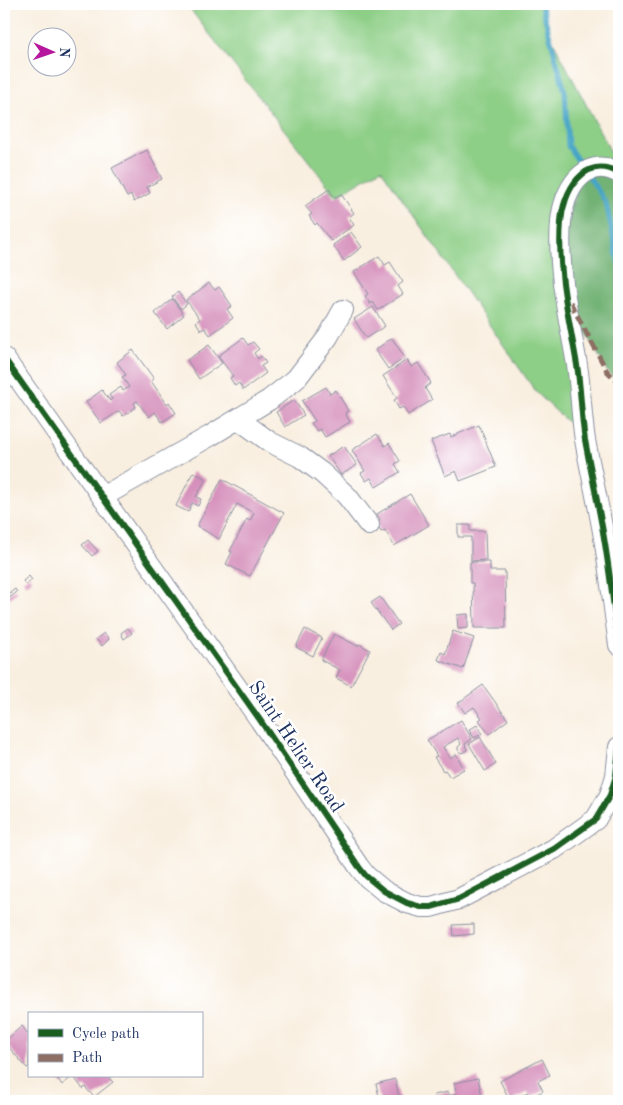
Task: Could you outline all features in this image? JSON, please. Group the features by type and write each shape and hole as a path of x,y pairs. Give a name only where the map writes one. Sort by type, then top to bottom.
{"street":[{"path":"619,172 600,166 589,168 572,187 565,200 562,214 560,253 564,291 577,367 585,439 602,522 619,645"},
{"path":"102,497 269,400 296,379 328,337 344,310"},
{"name":"Saint Helier Road","path":"4,358 260,720 359,867 366,876 384,891 406,903 430,907 459,899 554,849 596,818 610,795 616,776 619,747"},
{"path":"238,419 270,442 300,457 322,473 347,496 369,525"}],"green space":[{"path":"186,4 541,4 551,37 619,168 571,187 585,439 536,392 381,169 336,196"},
{"path":"619,173 619,383 607,371 564,291 560,253 580,176"}],"building":[{"path":"147,150 162,179 147,187 150,193 134,202 131,195 127,197 112,168"},
{"path":"329,189 335,198 341,194 354,213 349,217 354,225 331,241 317,223 315,225 309,216 312,214 305,206"},
{"path":"351,232 362,247 344,261 333,245"},
{"path":"379,256 385,265 390,262 403,282 398,286 403,294 378,310 373,302 370,304 365,296 368,294 354,272"},
{"path":"209,283 215,290 219,287 232,306 227,309 233,318 210,335 205,328 201,330 196,322 200,319 186,300"},
{"path":"178,292 187,304 181,309 172,297"},
{"path":"172,299 184,315 167,329 155,313"},
{"path":"373,307 385,326 366,338 354,319"},
{"path":"243,338 248,345 253,342 259,349 254,353 258,359 261,356 266,363 261,366 266,373 243,390 239,383 235,386 230,378 233,376 218,356"},
{"path":"392,338 405,358 388,369 375,350"},
{"path":"209,345 222,363 199,379 187,360"},
{"path":"133,350 154,379 151,381 167,404 169,402 176,413 162,422 155,412 149,417 137,401 134,403 136,407 123,416 119,411 101,423 86,402 102,390 110,401 112,399 109,395 121,387 123,391 129,387 122,377 126,375 117,362"},
{"path":"407,360 411,367 418,363 431,383 425,388 432,400 408,415 403,407 399,409 394,400 397,398 383,376"},
{"path":"326,387 330,394 336,390 348,411 345,413 350,422 325,437 320,429 317,431 311,423 315,421 302,401"},
{"path":"294,400 304,415 285,427 276,412"},
{"path":"479,425 496,467 460,481 456,471 445,476 431,441 450,434 451,437"},
{"path":"377,434 385,446 389,443 400,461 395,464 400,472 376,487 371,478 366,481 361,473 365,471 352,450"},
{"path":"344,446 357,465 341,475 328,456"},
{"path":"193,472 206,479 196,497 201,499 198,506 192,503 188,512 176,506"},
{"path":"222,479 284,513 250,576 226,564 232,552 230,551 247,519 250,521 254,513 237,504 219,539 197,526"},
{"path":"410,494 429,525 394,546 385,530 381,532 376,523 380,520 377,514"},
{"path":"458,525 470,525 470,531 485,531 486,560 471,561 471,537 458,537"},
{"path":"88,540 98,551 92,556 82,545"},
{"path":"470,562 490,562 490,571 505,571 506,628 474,628 473,583 470,583"},
{"path":"29,576 32,580 26,585 23,581"},
{"path":"15,589 17,592 7,600 5,597"},
{"path":"380,597 399,624 391,630 371,603"},
{"path":"468,614 468,628 458,629 457,615"},
{"path":"128,628 132,633 124,639 121,633"},
{"path":"305,629 322,638 313,656 296,647"},
{"path":"453,631 474,638 463,669 438,660 441,652 445,654"},
{"path":"104,633 109,639 102,646 96,639"},
{"path":"334,634 370,650 351,686 336,678 340,670 321,660"},
{"path":"483,685 508,720 489,734 479,720 482,718 474,707 465,713 458,703"},
{"path":"461,720 472,739 465,744 467,750 461,753 458,750 461,744 458,738 443,747 450,758 456,754 464,769 450,777 445,770 443,771 434,757 437,756 427,740"},
{"path":"477,725 482,734 474,738 469,730"},
{"path":"480,737 496,764 485,771 469,744"},
{"path":"474,924 474,934 454,936 453,925"},
{"path":"22,1026 28,1034 28,1068 27,1068 4,1042"},
{"path":"542,1059 550,1075 538,1081 543,1091 531,1097 528,1092 510,1101 500,1081"},
{"path":"59,1078 71,1078 62,1085"},
{"path":"75,1078 109,1078 113,1082 94,1097 85,1087 83,1089"},
{"path":"478,1078 483,1101 427,1101 433,1099 434,1095 448,1092 451,1096 457,1094 454,1083"},
{"path":"395,1079 400,1101 380,1101 376,1084"}],"waterway":[{"path":"541,4 565,92 568,146 583,168"},
{"path":"588,175 606,203 619,265"}],"marked path":[{"path":"570,302 607,371 619,383"}],"cycle path":[{"path":"619,173 607,168 595,168 586,172 578,179 566,199 561,222 560,240 562,276 578,374 585,440 604,536 619,645"},
{"path":"4,358 260,720 359,867 366,876 384,891 407,903 421,907 431,907 459,899 554,849 596,819 610,795 616,776 619,747"}]}
